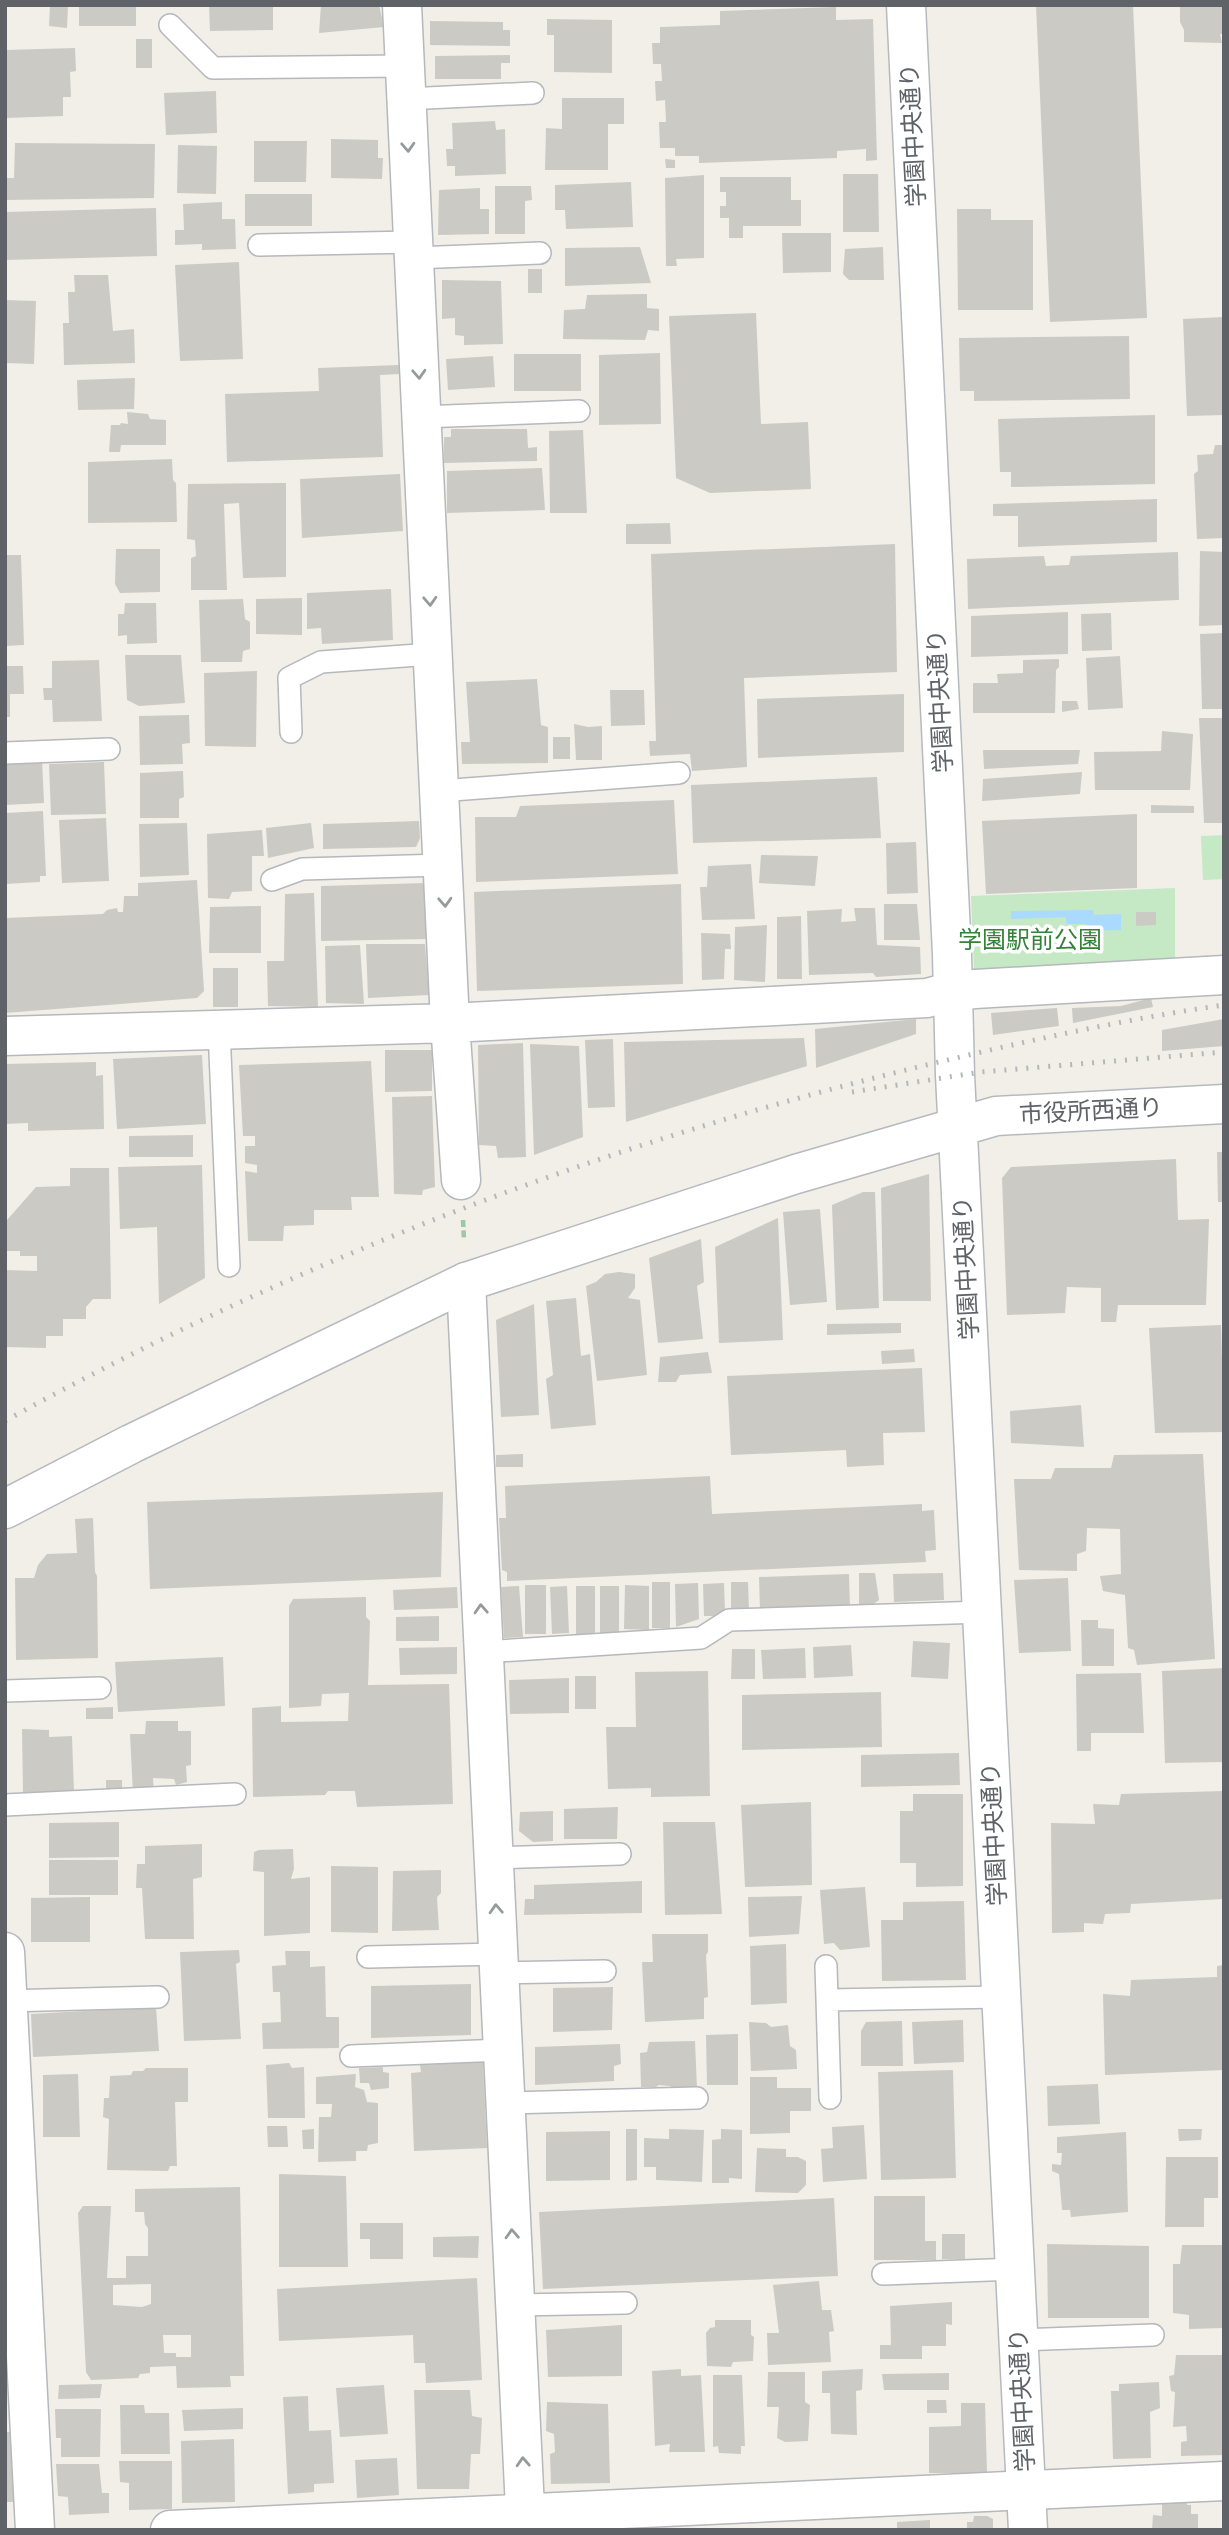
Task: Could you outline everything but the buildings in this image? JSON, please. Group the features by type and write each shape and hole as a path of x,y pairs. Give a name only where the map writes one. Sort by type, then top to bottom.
{"street":[{"path":"402,5 450,1023 461,1180"},
{"name":"学園中央通り","path":"906,5 1028,2530"},
{"path":"5,1036 450,1023 927,998 953,990 1224,975"},
{"name":"市役所西通り","path":"5,1510 143,1438 466,1282 796,1174 996,1116 1224,1104"},
{"path":"466,1282 526,2521"},
{"path":"5,1952 16,2379 34,2530"},
{"path":"170,2530 526,2521 1026,2490 1224,2482"}],"lane":[{"path":"170,25 213,68 533,93"},
{"path":"259,245 540,253"},
{"path":"421,417 579,411"},
{"path":"291,732 289,678 321,662 432,654"},
{"path":"5,753 109,749"},
{"path":"439,791 679,773"},
{"path":"272,880 302,869 443,865"},
{"path":"219,1028 229,1266"},
{"path":"483,1652 701,1639 729,1620 983,1612"},
{"path":"5,1691 100,1688"},
{"path":"5,1805 235,1794"},
{"path":"494,1858 620,1854"},
{"path":"369,1957 605,1971"},
{"path":"826,1966 830,2098"},
{"path":"6,2001 158,1997"},
{"path":"827,2000 1002,1997"},
{"path":"351,2056 503,2050"},
{"path":"505,2103 696,2098"},
{"path":"883,2274 1016,2269"},
{"path":"516,2305 626,2303"},
{"path":"1019,2340 1153,2335"}],"path":[{"path":"461,1180 466,1282"}],"green space":[{"path":"1224,835 1224,879 1203,880 1201,836"},
{"name":"学園駅前公園","path":"1175,888 1175,978 975,989 971,896"}],"water":[{"path":"1093,910 1094,915 1121,914 1121,930 1086,931 1086,924 1066,924 1066,917 1011,919 1011,911"}],"railway":[{"path":"5,1421 118,1361 233,1305 468,1206 588,1163 832,1089 956,1058 1089,1028 1224,1005"},
{"path":"852,1092 981,1072 1224,1052"}]}
